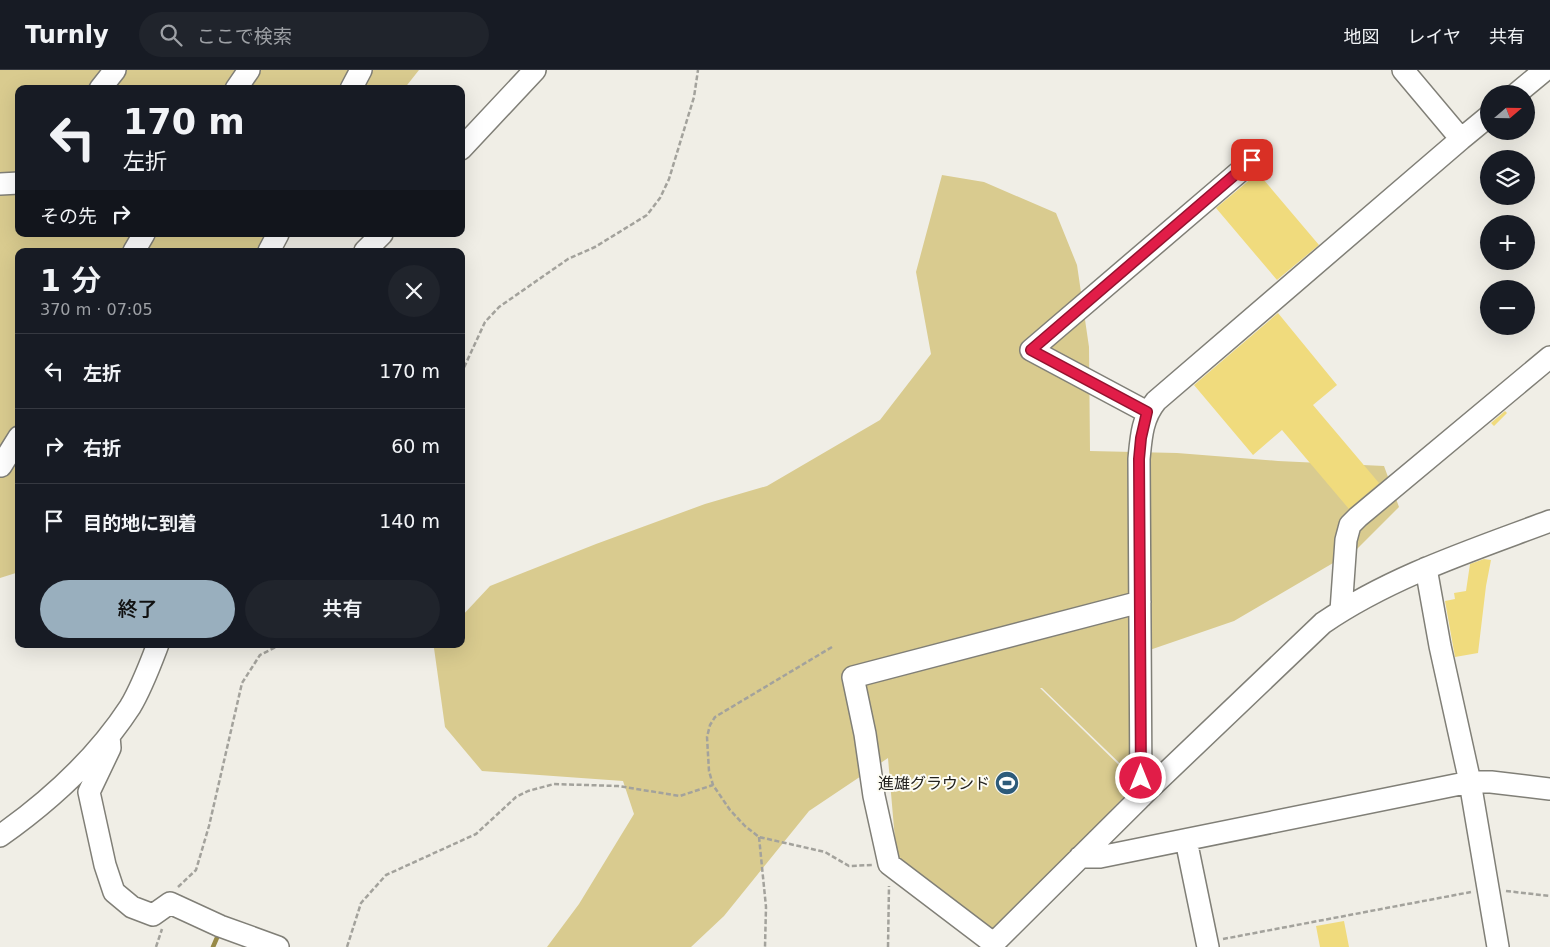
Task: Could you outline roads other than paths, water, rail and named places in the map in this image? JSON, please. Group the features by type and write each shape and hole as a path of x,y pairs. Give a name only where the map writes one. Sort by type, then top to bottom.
{"street":[{"path":"103,85 115,70"},
{"path":"239,85 249,70"},
{"path":"353,85 361,70"},
{"path":"465,145 535,70"},
{"path":"1403,70 1461,139"},
{"path":"1527,85 1545,70"},
{"path":"1141,797 1139,459 1141,438 1147,412 1156,401 1480,123"},
{"path":"1147,412 1031,350 1252,160"},
{"path":"0,184 15,183"},
{"path":"136,248 142,237"},
{"path":"369,248 379,237"},
{"path":"1341,611 1346,540 1350,525 1550,357"},
{"path":"7,468 15,447"},
{"path":"1140,602 853,677 866,734 874,796 890,864 991,945 1141,797 1305,638 1323,623 1341,611 1426,568 1550,521"},
{"path":"1426,568 1440,646 1470,782 1498,947"},
{"path":"0,836 52,796 83,768 131,705 147,673 156,648"},
{"path":"109,736 110,748 89,792 104,866 114,892 132,907 153,915 170,904 220,926 278,947"},
{"path":"1080,857 1100,857 1470,782 1491,782 1550,789"},
{"path":"1186,840 1208,945"}],"waterway":[{"path":"213,947 219,933"}],"place":[{"name":"進雄グラウンド","path":"1007,783"}]}
